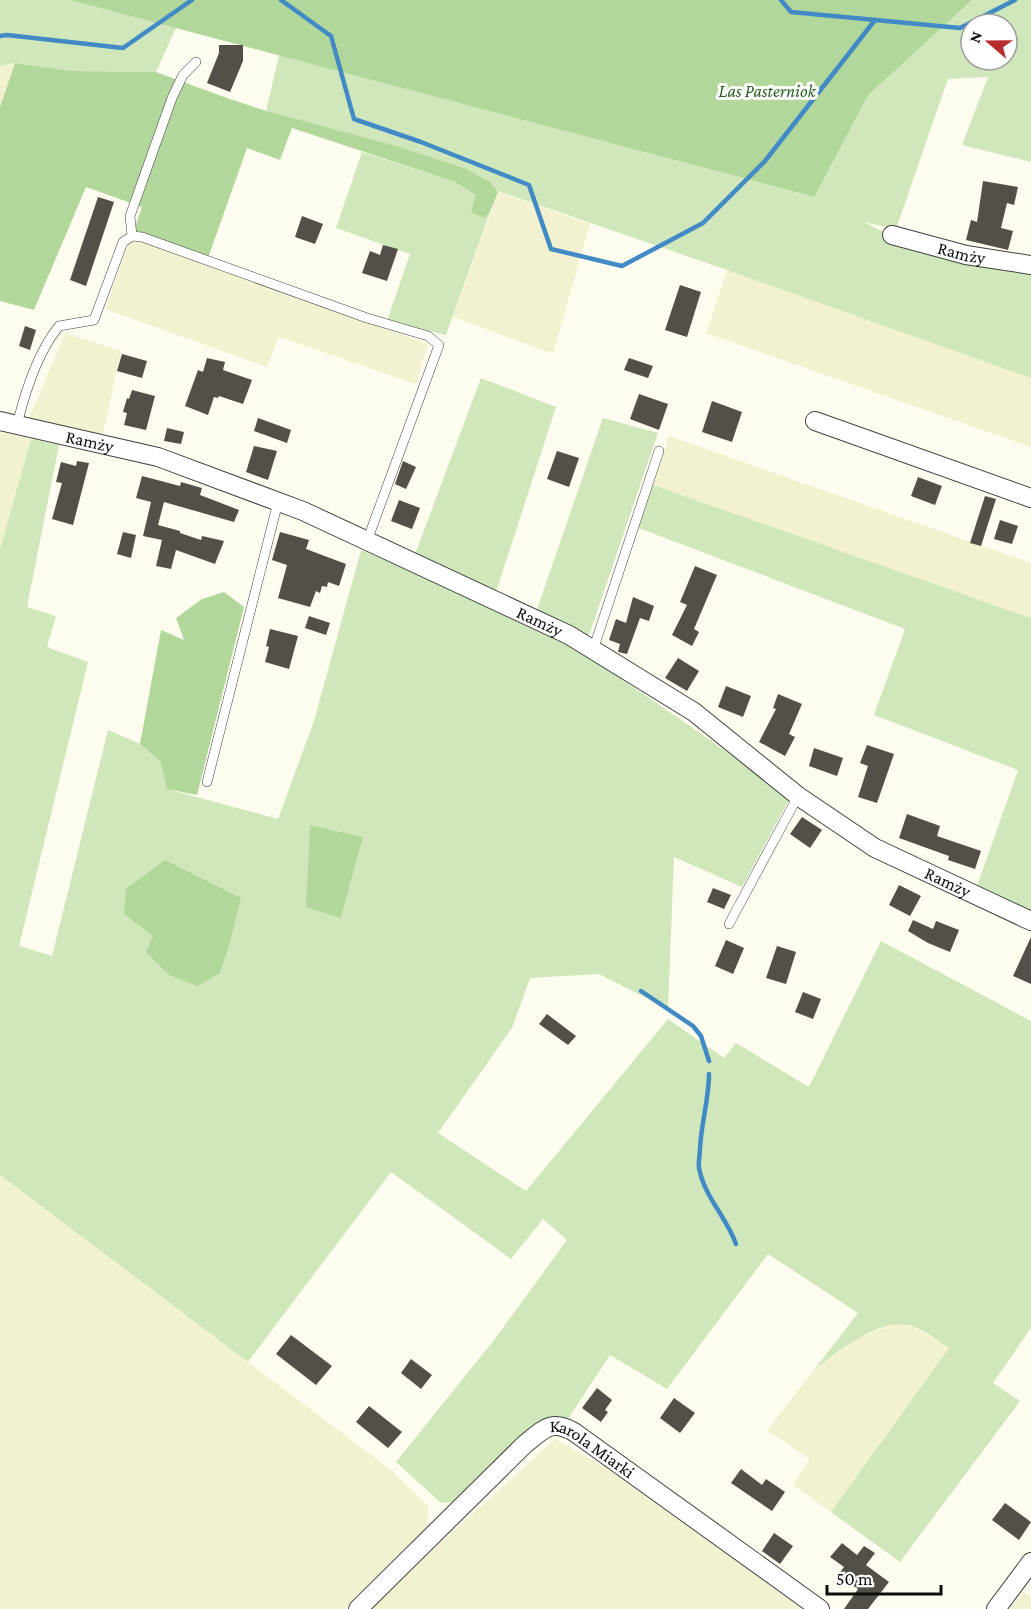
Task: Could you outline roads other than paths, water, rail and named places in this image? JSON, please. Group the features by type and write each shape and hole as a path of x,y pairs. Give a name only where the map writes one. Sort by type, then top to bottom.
{"street":[{"name":"Ramży","path":"892,236 966,255 1031,265"},
{"path":"815,421 1031,498"},
{"name":"Ramży","path":"9,423 158,457 303,511 569,635 694,712 798,795 875,848 1031,921"},
{"name":"Karola Miarki","path":"358,1609 525,1444 552,1425 562,1425 574,1432 820,1609"},
{"path":"996,1609 1031,1562"}],"lane":[{"path":"132,236 130,216 172,98 183,75 196,62"},
{"path":"9,423 24,396 50,337 59,326 94,320 123,242 132,236 142,237 367,318 428,336 439,345 368,541"},
{"path":"593,650 659,451"},
{"path":"207,782 278,502"},
{"path":"729,924 798,795"}],"waterway":[{"path":"0,36 123,48 192,0"},
{"path":"281,0 331,36 354,119 421,142 529,185 551,249 622,266 703,223 765,161 875,20"},
{"path":"781,0 791,12 960,28 1015,0"},
{"path":"641,991 693,1026 701,1036 709,1061"},
{"path":"709,1074 699,1168 706,1188 736,1244"}],"park label":[{"name":"Las Pasterniok","path":"767,91"}]}
